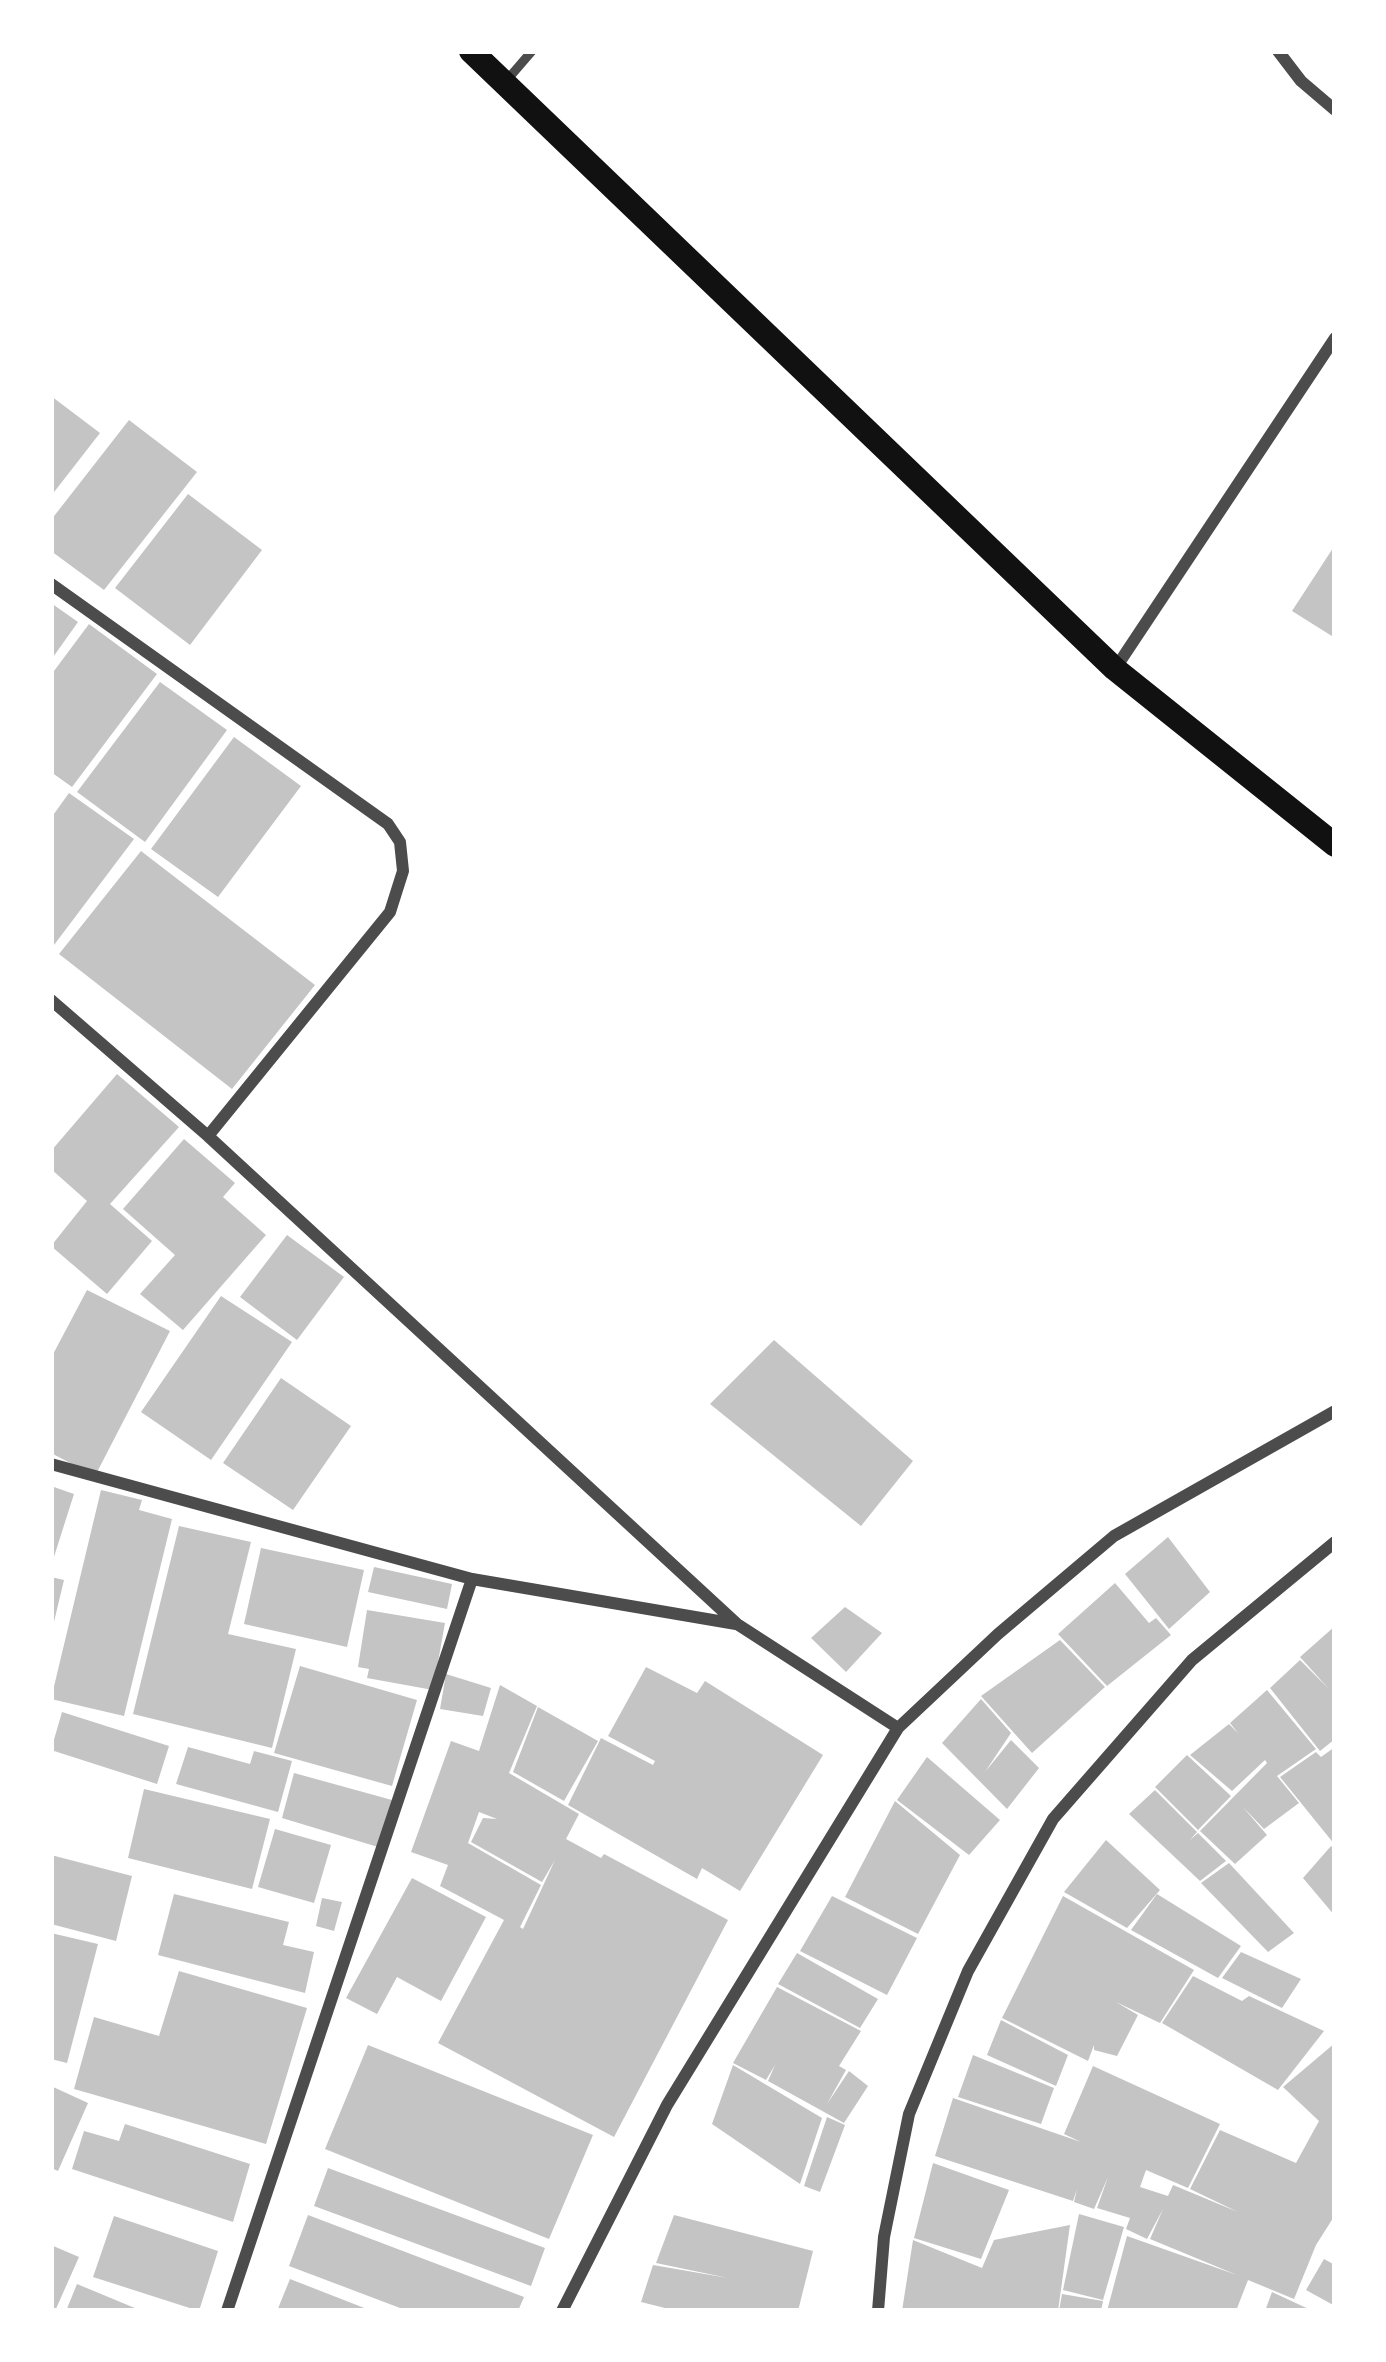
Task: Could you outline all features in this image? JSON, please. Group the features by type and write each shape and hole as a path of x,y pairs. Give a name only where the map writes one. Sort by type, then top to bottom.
{"main road":[{"path":"471,51 1115,669 1335,845"}],"street":[{"path":"1278,51 1301,81 1335,110"},
{"path":"1115,669 1335,338"},
{"path":"51,584 388,824 400,842 404,871 390,912 208,1136"},
{"path":"51,1000 208,1136 737,1624 898,1728"},
{"path":"562,2311 667,2105 898,1728 998,1634 1114,1536 1335,1411"},
{"path":"51,1464 472,1579 737,1624"},
{"path":"878,2311 884,2237 909,2114 968,1971 1053,1819 1192,1660 1335,1542"},
{"path":"227,2311 472,1579"}],"lane":[{"path":"503,84 532,51"}],"building":[{"path":"51,396 100,433 51,496"},
{"path":"129,420 197,472 104,590 51,551 51,520"},
{"path":"188,494 262,550 190,645 115,588"},
{"path":"1335,545 1335,638 1292,611"},
{"path":"51,603 78,622 51,660"},
{"path":"89,624 157,674 72,787 51,772 51,675"},
{"path":"160,682 227,730 145,842 77,792"},
{"path":"234,737 301,786 218,897 151,849"},
{"path":"69,793 134,839 54,945 51,818"},
{"path":"141,851 315,985 232,1089 59,954"},
{"path":"117,1074 179,1127 110,1204 152,1241 107,1294 51,1246 87,1201 51,1169 51,1151"},
{"path":"184,1139 235,1183 223,1197 266,1235 183,1330 140,1294 175,1255 123,1209"},
{"path":"287,1235 344,1277 297,1340 240,1297"},
{"path":"87,1290 170,1331 95,1476 51,1453 51,1358"},
{"path":"221,1296 292,1342 211,1460 141,1412"},
{"path":"774,1340 913,1461 861,1526 710,1404"},
{"path":"281,1378 351,1426 293,1510 223,1463"},
{"path":"51,1486 74,1494 52,1563 51,1562"},
{"path":"101,1490 142,1500 139,1510 172,1519 124,1716 51,1699"},
{"path":"179,1526 251,1542 228,1634 296,1649 272,1748 133,1714"},
{"path":"1168,1537 1210,1592 1169,1629 1125,1574"},
{"path":"261,1548 364,1570 347,1647 244,1624"},
{"path":"374,1567 452,1584 447,1609 368,1592"},
{"path":"51,1577 64,1580 53,1626 51,1626"},
{"path":"1115,1583 1149,1623 1156,1618 1171,1635 1107,1686 1058,1634"},
{"path":"845,1607 882,1633 846,1672 811,1638"},
{"path":"367,1610 445,1623 433,1690 367,1678 369,1669 358,1667"},
{"path":"1335,1626 1335,1739 1320,1751 1270,1688 1300,1660 1329,1689 1300,1657"},
{"path":"1060,1640 1105,1687 1032,1753 981,1696"},
{"path":"300,1666 417,1700 392,1786 274,1753"},
{"path":"646,1667 697,1693 705,1681 823,1755 740,1891 702,1868 697,1879 568,1805 601,1738 653,1765 655,1761 608,1736"},
{"path":"446,1674 491,1688 483,1716 440,1709"},
{"path":"500,1685 537,1706 509,1773 579,1814 566,1839 728,1920 614,2137 438,2043 504,1920 440,1886 448,1865 411,1852 451,1741 479,1751","holes":["479,1812 497,1819 483,1818 471,1842 542,1882 555,1860 523,1929 541,1885 468,1843"]},
{"path":"1267,1690 1316,1749 1277,1776 1299,1803 1264,1829 1242,1806 1267,1835 1235,1864 1200,1831 1267,1763 1265,1760 1232,1791 1190,1755 1229,1724 1238,1733 1230,1723"},
{"path":"981,1699 1011,1733 985,1772 1011,1740 1039,1768 1007,1809 942,1743"},
{"path":"538,1707 598,1741 564,1801 513,1772"},
{"path":"62,1712 169,1746 157,1784 51,1750"},
{"path":"188,1747 250,1764 254,1751 292,1761 278,1812 176,1784"},
{"path":"1335,1747 1335,1845 1280,1777 1316,1752 1321,1757"},
{"path":"1187,1755 1231,1796 1198,1830 1155,1787"},
{"path":"927,1757 1000,1820 969,1855 897,1800"},
{"path":"294,1773 392,1800 378,1847 282,1818"},
{"path":"144,1789 270,1819 252,1889 128,1858"},
{"path":"1155,1790 1197,1832 1190,1840 1198,1833 1226,1861 1200,1881 1129,1814"},
{"path":"895,1801 960,1855 918,1934 845,1897"},
{"path":"275,1829 331,1845 314,1903 258,1887"},
{"path":"1106,1840 1160,1890 1127,1928 1064,1892"},
{"path":"1331,1846 1335,1850 1335,1916 1303,1878"},
{"path":"51,1855 132,1876 116,1941 51,1924"},
{"path":"1229,1863 1294,1933 1268,1952 1201,1883"},
{"path":"412,1878 486,1917 441,2001 397,1977 377,2014 346,1998"},
{"path":"174,1894 289,1922 283,1945 314,1952 305,1993 158,1955"},
{"path":"1157,1894 1241,1946 1218,1978 1131,1930"},
{"path":"832,1896 917,1938 887,1995 800,1951"},
{"path":"1063,1896 1194,1970 1160,2023 1116,2002 1138,2015 1117,2056 1094,2050 1094,2045 1088,2061 1002,2018"},
{"path":"322,1898 342,1902 334,1931 316,1926"},
{"path":"51,1933 98,1944 67,2063 51,2059"},
{"path":"1241,1952 1301,1979 1282,2008 1222,1978"},
{"path":"797,1953 878,1999 860,2028 778,1984"},
{"path":"179,1971 307,2008 266,2144 74,2089 94,2017 159,2036"},
{"path":"1193,1976 1242,2001 1249,1996 1324,2031 1278,2090 1162,2023"},
{"path":"777,1987 861,2031 839,2066 846,2070 827,2104 849,2071 868,2086 844,2123 768,2081 775,2065 766,2080 733,2063"},
{"path":"1001,2020 1068,2055 1056,2086 987,2055"},
{"path":"1335,2043 1335,2215 1316,2245 1294,2299 1248,2280 1236,2311 1107,2311 1127,2236 1237,2275 1150,2239 1163,2209 1147,2239 1126,2229 1130,2218 1097,2208 1108,2177 1094,2209 1074,2202 1077,2189 1073,2201 935,2156 953,2098 1081,2142 1064,2134 1093,2066 1220,2124 1188,2188 1146,2170 1140,2187 1168,2196 1173,2185 1238,2212 1190,2189 1220,2130 1296,2163 1319,2121 1283,2087"},
{"path":"368,2045 593,2135 549,2239 325,2149"},
{"path":"973,2055 1054,2088 1041,2124 958,2097"},
{"path":"733,2065 822,2118 800,2184 712,2124"},
{"path":"51,2086 88,2103 58,2171 51,2168"},
{"path":"827,2117 845,2125 820,2192 804,2186"},
{"path":"125,2124 250,2164 233,2222 72,2169 84,2131 119,2141"},
{"path":"933,2163 1009,2190 981,2259 914,2238"},
{"path":"328,2168 545,2248 531,2286 314,2206"},
{"path":"1079,2214 1124,2227 1103,2300 1063,2290"},
{"path":"308,2215 524,2297 518,2311 408,2311 289,2266"},
{"path":"674,2215 813,2251 798,2311 677,2311 641,2302 653,2265 728,2278 656,2263"},
{"path":"114,2216 218,2251 199,2311 93,2277"},
{"path":"1070,2225 1058,2311 902,2311 913,2240 982,2268 994,2240"},
{"path":"51,2245 79,2257 55,2311 51,2311"},
{"path":"1324,2259 1335,2265 1335,2306 1306,2290"},
{"path":"290,2279 372,2311 277,2311"},
{"path":"77,2284 142,2311 66,2311"},
{"path":"1272,2292 1313,2311 1265,2311"},
{"path":"1062,2294 1103,2301 1101,2311 1059,2311"}]}
